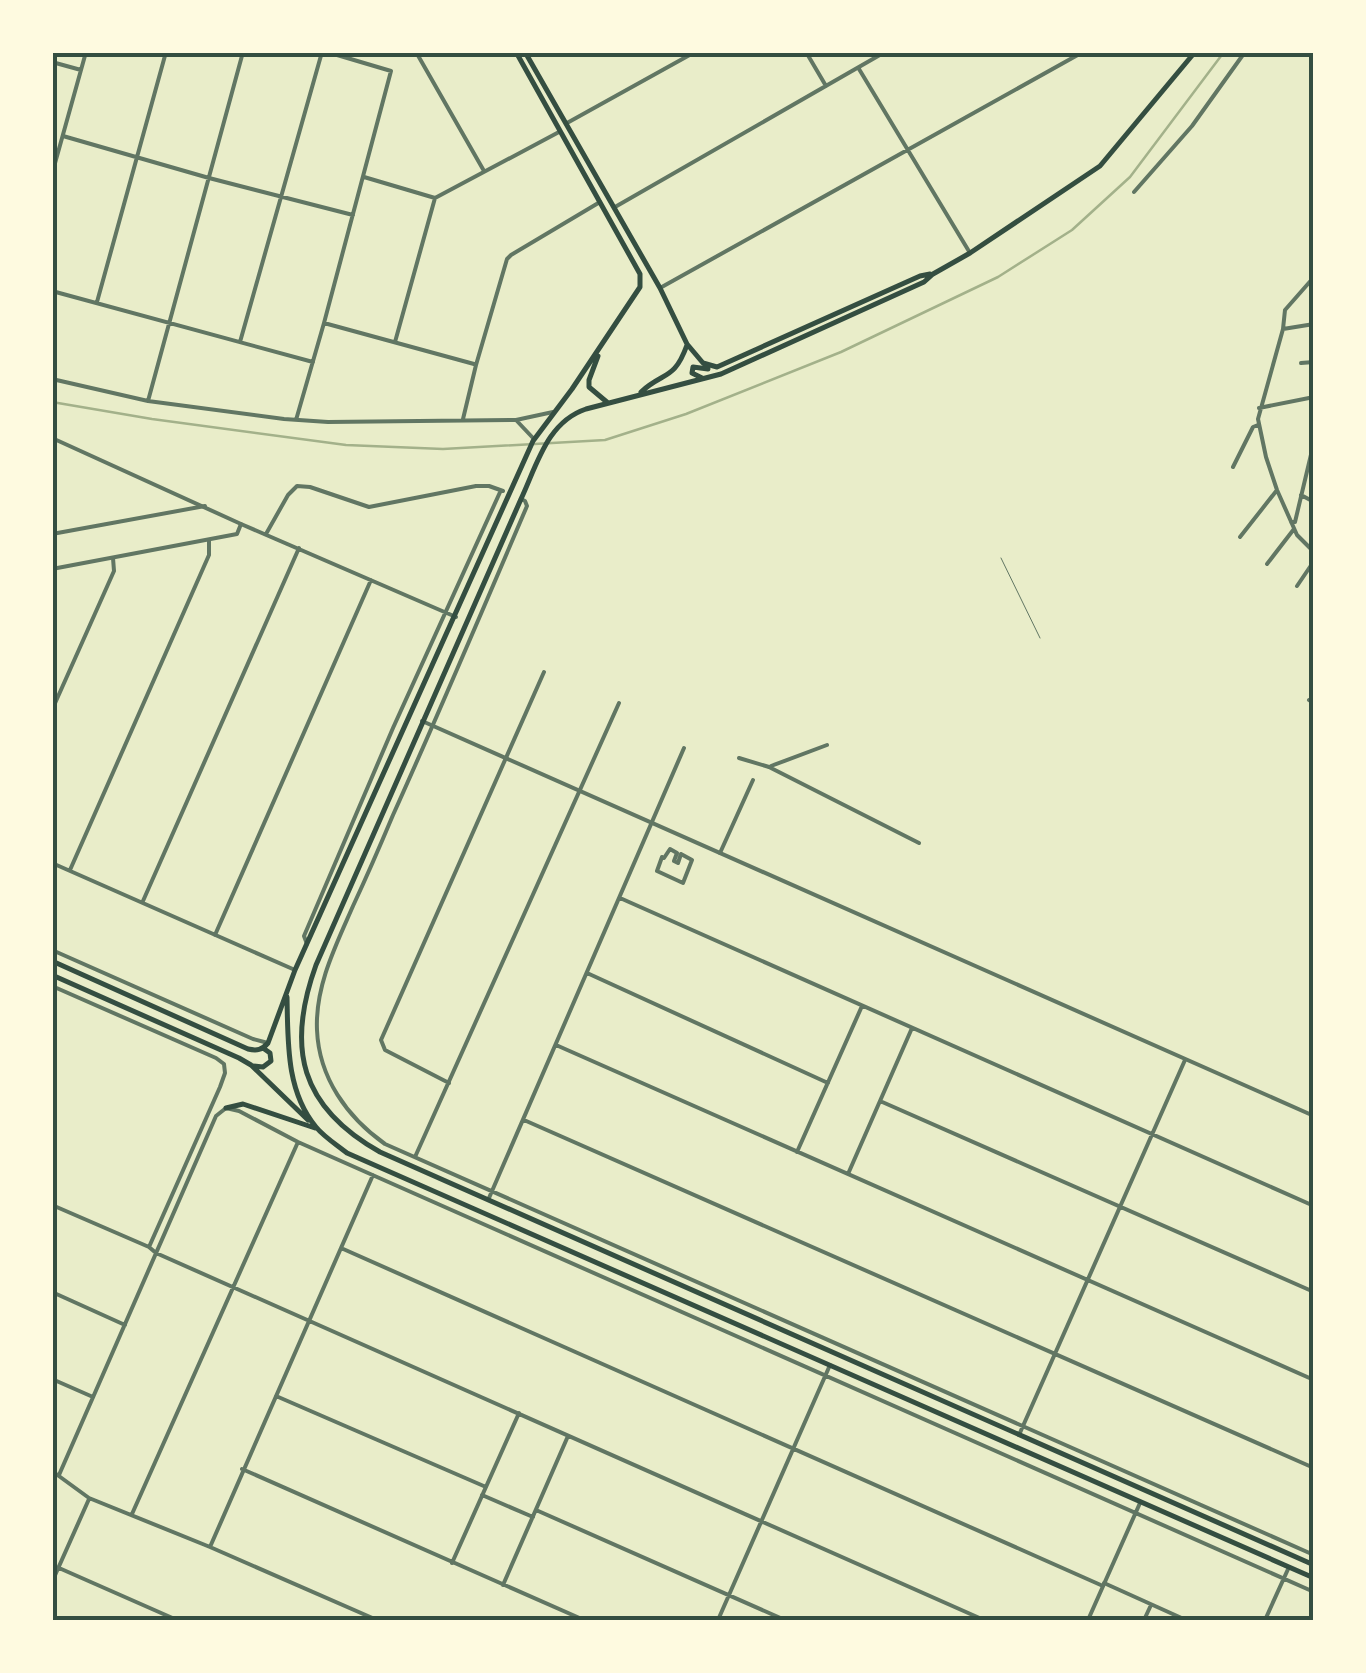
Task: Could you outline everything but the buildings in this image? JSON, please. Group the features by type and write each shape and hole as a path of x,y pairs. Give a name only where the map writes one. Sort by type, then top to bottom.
{"main road":[{"path":"52,961 248,1049 255,1051 266,1046 295,970 526,456 641,283 640,274 516,52"},
{"path":"525,52 660,288 687,344 703,363 717,367"},
{"path":"1190,55 1100,166 924,282 721,374 568,417 550,436 322,951 308,986 300,1049 305,1070 322,1102 354,1136 380,1152 1314,1565"},
{"path":"704,379 692,373 692,367 717,367 920,276 933,274"},
{"path":"639,394 651,382 666,378 674,370 687,344"},
{"path":"600,348 589,383 608,403"},
{"path":"52,975 239,1058 347,1153 1314,1578"},
{"path":"288,994 290,1066 303,1107 318,1129"},
{"path":"250,1066 263,1068 271,1061 266,1046"},
{"path":"226,1108 243,1104 318,1129"}],"street":[{"path":"52,174 86,52"},
{"path":"97,302 166,52"},
{"path":"148,401 243,52"},
{"path":"240,342 324,52 391,70 296,420"},
{"path":"416,52 484,171"},
{"path":"565,124 695,52"},
{"path":"806,52 826,86"},
{"path":"614,207 884,52"},
{"path":"660,288 1083,52"},
{"path":"1134,192 1192,126 1245,52"},
{"path":"52,62 81,70"},
{"path":"859,68 970,253"},
{"path":"364,177 435,198 560,132"},
{"path":"63,136 353,216"},
{"path":"395,342 435,198"},
{"path":"463,420 510,254 600,202"},
{"path":"1314,276 1285,310 1258,425 1277,490 1294,529 1314,552"},
{"path":"52,291 313,362"},
{"path":"324,323 476,365"},
{"path":"1283,329 1314,324"},
{"path":"1301,363 1314,362"},
{"path":"52,379 148,401 296,420 516,420 554,412"},
{"path":"1259,408 1314,397"},
{"path":"516,420 534,440"},
{"path":"1233,467 1253,427 1258,425"},
{"path":"52,438 456,617"},
{"path":"1292,522 1314,442"},
{"path":"266,534 297,486 310,486 370,507 476,486 510,494"},
{"path":"307,944 304,936 501,490"},
{"path":"1240,537 1277,490"},
{"path":"1302,495 1314,502"},
{"path":"521,499 526,506 331,956 318,1000 316,1026 320,1054 342,1103 385,1144 1314,1555"},
{"path":"55,531 205,506"},
{"path":"52,569 209,541 237,534 241,524"},
{"path":"1266,564 1294,529"},
{"path":"70,870 208,555 209,541"},
{"path":"143,902 299,548"},
{"path":"52,710 114,572 113,558"},
{"path":"1297,586 1314,561"},
{"path":"215,935 371,580"},
{"path":"449,1084 384,1050 381,1040 544,672"},
{"path":"415,1157 619,703"},
{"path":"422,721 1314,1116"},
{"path":"393,728 404,733"},
{"path":"769,767 827,745"},
{"path":"488,1201 684,748"},
{"path":"738,758 769,767 919,842"},
{"path":"720,854 753,780"},
{"path":"670,849 678,853 674,861 678,863 682,854 692,860 682,883 657,871 670,849"},
{"path":"52,863 295,970"},
{"path":"620,898 1314,1206"},
{"path":"52,950 266,1046"},
{"path":"322,951 331,956"},
{"path":"587,974 828,1083"},
{"path":"52,986 224,1064 225,1073 214,1101 149,1247"},
{"path":"797,1152 862,1006"},
{"path":"848,1174 912,1028"},
{"path":"556,1045 1314,1380"},
{"path":"1019,1435 1186,1060"},
{"path":"880,1101 1314,1292"},
{"path":"377,1620 89,1498 54,1473 93,1397 216,1116 226,1108 1314,1592"},
{"path":"524,1120 1314,1468"},
{"path":"132,1514 298,1142"},
{"path":"380,1152 385,1144"},
{"path":"210,1546 373,1175"},
{"path":"52,1204 309,1323 984,1620"},
{"path":"342,1248 1185,1620"},
{"path":"52,1292 125,1325"},
{"path":"718,1620 830,1366"},
{"path":"52,1379 93,1397"},
{"path":"276,1396 486,1488"},
{"path":"452,1563 518,1414"},
{"path":"503,1585 568,1436"},
{"path":"242,1469 584,1620"},
{"path":"482,1496 533,1517"},
{"path":"52,1582 89,1498"},
{"path":"1088,1620 1140,1502"},
{"path":"536,1510 784,1620"},
{"path":"59,1568 177,1620"},
{"path":"1265,1620 1289,1568"},
{"path":"1144,1620 1151,1605"}],"lane":[{"path":"1001,558 1040,638"}],"waterway":[{"path":"52,402 346,445 443,449 605,440 686,414 841,352 998,277 1072,230 1130,177 1224,52"}]}
